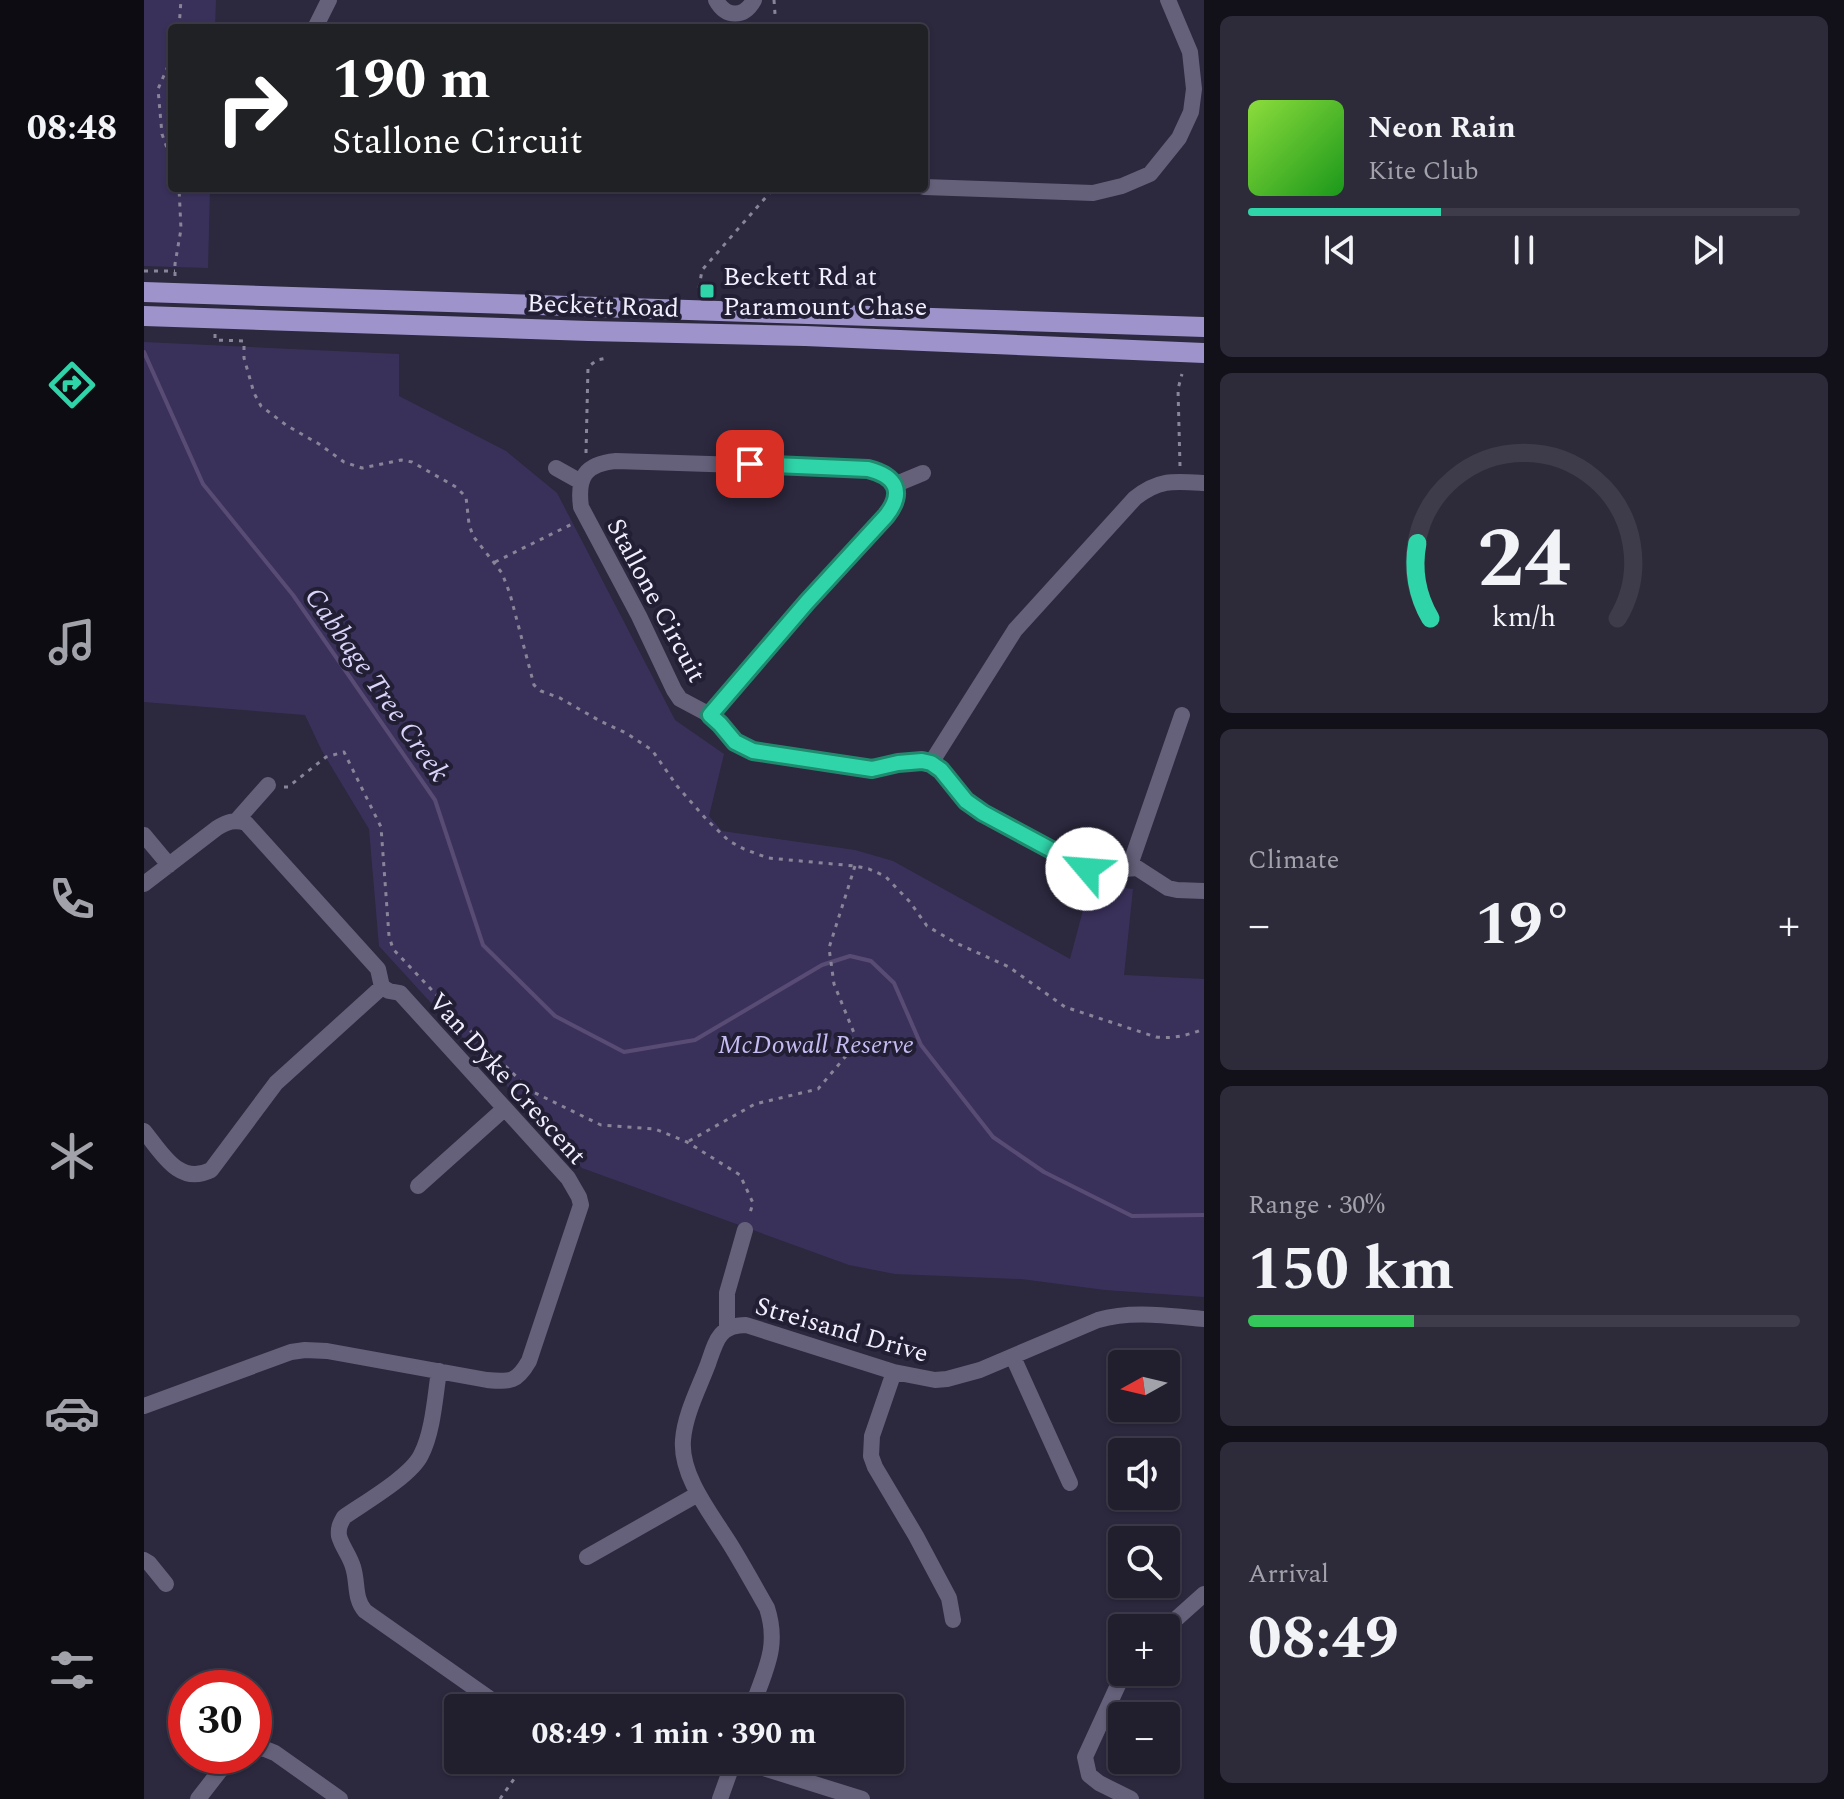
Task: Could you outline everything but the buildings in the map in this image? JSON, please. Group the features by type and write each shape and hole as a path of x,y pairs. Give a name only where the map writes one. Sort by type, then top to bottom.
{"main road":[{"name":"Beckett Road","path":"144,292 1204,327"},
{"name":"Beckett Road","path":"144,316 805,336 1204,353"}],"street":[{"path":"317,24 329,0"},
{"path":"716,0 734,21 754,0"},
{"path":"928,187 1093,193 1122,186 1150,174 1179,138 1199,89 1190,52 1168,0"},
{"path":"556,468 581,482 585,472 593,466 600,462 616,461 868,469 883,473 894,485 923,473"},
{"name":"Stallone Circuit","path":"581,482 579,490 585,517 639,616 674,690 680,699 710,715 893,508 897,498 894,485"},
{"path":"931,763 1015,630 1135,498 1149,487 1165,482 1204,483"},
{"path":"710,715 735,742 753,751 872,769 898,763 931,763 941,770 966,801 983,813 1074,863 1100,871 1137,868 1168,888 1204,891"},
{"path":"1129,868 1182,715"},
{"path":"144,884 217,828 237,820 268,785"},
{"name":"Van Dyke Crescent","path":"144,1406 291,1352 305,1350 504,1381 520,1376 529,1361 581,1205 568,1178 400,993 382,987 378,969 256,833 246,823 237,820"},
{"path":"144,835 169,865"},
{"path":"144,1131 181,1172 198,1175 211,1170 276,1083 382,987"},
{"path":"418,1186 504,1109"},
{"path":"727,1328 727,1293 745,1230"},
{"name":"Streisand Drive","path":"757,1694 771,1651 774,1637 772,1624 767,1608 698,1494 684,1454 683,1438 689,1416 721,1333 727,1328 746,1325 894,1372 935,1380 980,1370 1114,1315 1204,1319"},
{"path":"1013,1357 1070,1483"},
{"path":"439,1371 421,1456 412,1468 344,1517 339,1527 340,1538 352,1563 360,1606 483,1694"},
{"path":"894,1372 872,1436 871,1456 949,1598 953,1620"},
{"path":"587,1557 698,1494"},
{"path":"144,1560 166,1584"},
{"path":"1180,1615 1204,1594"},
{"path":"1118,1686 1085,1757 1089,1775 1131,1799"},
{"path":"272,1752 340,1799"},
{"path":"198,1799 217,1774"},
{"path":"720,1799 730,1774"},
{"path":"781,1774 862,1799"}],"path":[{"path":"179,24 181,0"},
{"path":"774,0 775,14"},
{"path":"168,66 158,89 162,134 168,151"},
{"path":"174,282 181,229 179,192"},
{"path":"699,288 702,270 770,192"},
{"path":"144,271 175,271"},
{"path":"215,331 215,340 244,341 244,358 254,393 261,406 286,425 344,462 362,468 401,460 412,462 456,487 466,497 473,536 502,573 534,685 652,750 677,786 729,841 777,859 855,866 885,876 910,902 927,926 1009,967 1065,1007 1156,1037 1179,1037 1204,1029"},
{"path":"593,466 586,452 588,367 597,360 607,358"},
{"path":"1180,481 1178,389 1182,374"},
{"path":"495,562 585,517"},
{"path":"268,785 288,787 326,757 344,752 381,827 389,936 393,949 531,1091 601,1125 655,1129 687,1142 740,1175 753,1203 745,1230"},
{"path":"687,1142 755,1104 818,1089 851,1050 854,1033 834,984 829,948 855,866"},
{"path":"500,1799 524,1774"}],"green space":[{"path":"144,0 216,0 215,24 168,24 168,192 210,192 208,268 144,266"},
{"name":"McDowall Reserve","path":"144,342 399,354 399,396 506,451 557,493 675,720 724,754 709,816 722,831 855,850 893,861 1070,959 1090,884 1133,889 1124,975 1204,979 1204,1297 1105,1290 1021,1279 895,1274 849,1265 582,1168 379,946 369,829 322,751 305,715 144,702"}],"waterway":[{"name":"Cabbage Tree Creek","path":"144,352 203,484 293,595 435,800 483,945 555,1016 624,1052 695,1040 822,965 850,956 871,961 894,983 921,1045 993,1137 1044,1172 1132,1216 1204,1215"}],"place":[{"name":"Beckett Rd at Paramount Chase","path":"707,291"}],"route":[{"path":"750,464 868,469 883,473 892,481 897,498 893,508 710,715 735,742 753,751 872,769 898,763 931,763 941,770 966,801 983,813 1087,869"}]}
